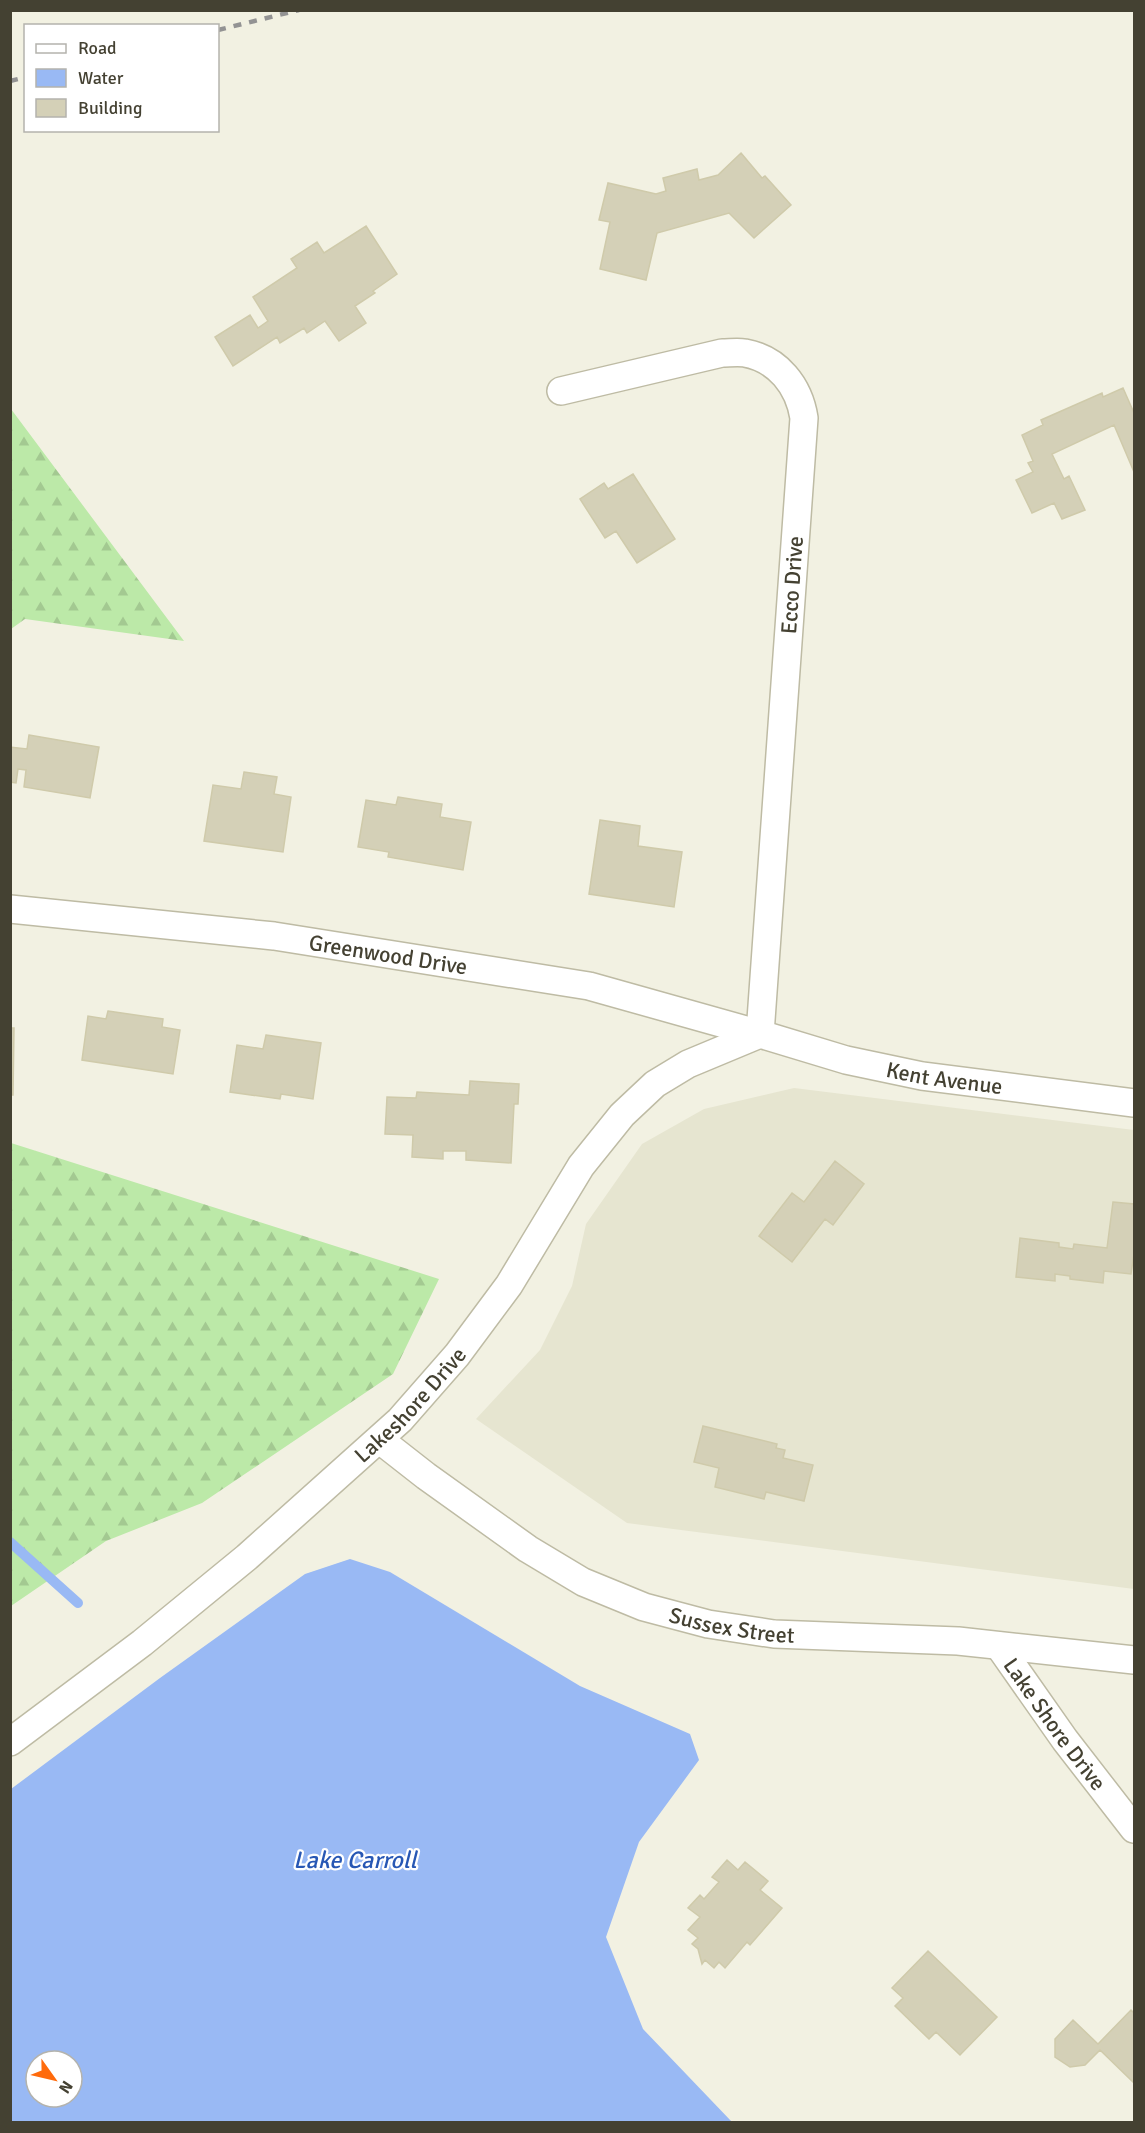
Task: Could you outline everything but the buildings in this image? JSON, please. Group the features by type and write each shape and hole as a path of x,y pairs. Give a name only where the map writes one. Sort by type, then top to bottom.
{"street":[{"name":"Ecco Drive","path":"561,391 722,353 745,353 767,361 786,375 802,404 804,418 760,1034"},
{"name":"Greenwood Drive","path":"10,909 274,936 589,986 760,1034"},
{"name":"Kent Avenue","path":"760,1034 846,1060 922,1076 1134,1103"},
{"name":"Lakeshore Drive","path":"10,1742 142,1643 247,1557 380,1440 469,1339 509,1285 581,1166 622,1115 655,1084 688,1064 760,1034"},
{"name":"Sussex Street","path":"380,1440 528,1549 582,1582 644,1607 708,1624 774,1634 958,1641 1134,1660"},
{"name":"Lake Shore Drive","path":"999,1646 1065,1740 1134,1829"}],"shaded area":[{"path":"794,1088 1134,1130 1134,1589 627,1523 476,1419 540,1350 572,1286 586,1224 642,1144 704,1109"}],"green space":[{"path":"11,409 184,641 25,619 11,629"},
{"path":"11,1143 439,1279 393,1374 202,1503 106,1541 11,1606"}],"water":[{"name":"Lake Carroll","path":"350,1559 390,1572 580,1686 690,1734 699,1760 639,1842 606,1937 643,2029 732,2122 11,2122 11,1789 305,1574"}],"waterway":[{"path":"10,1542 78,1603"}],"railway":[{"path":"219,30 299,10"},
{"path":"10,81 24,78"}]}
